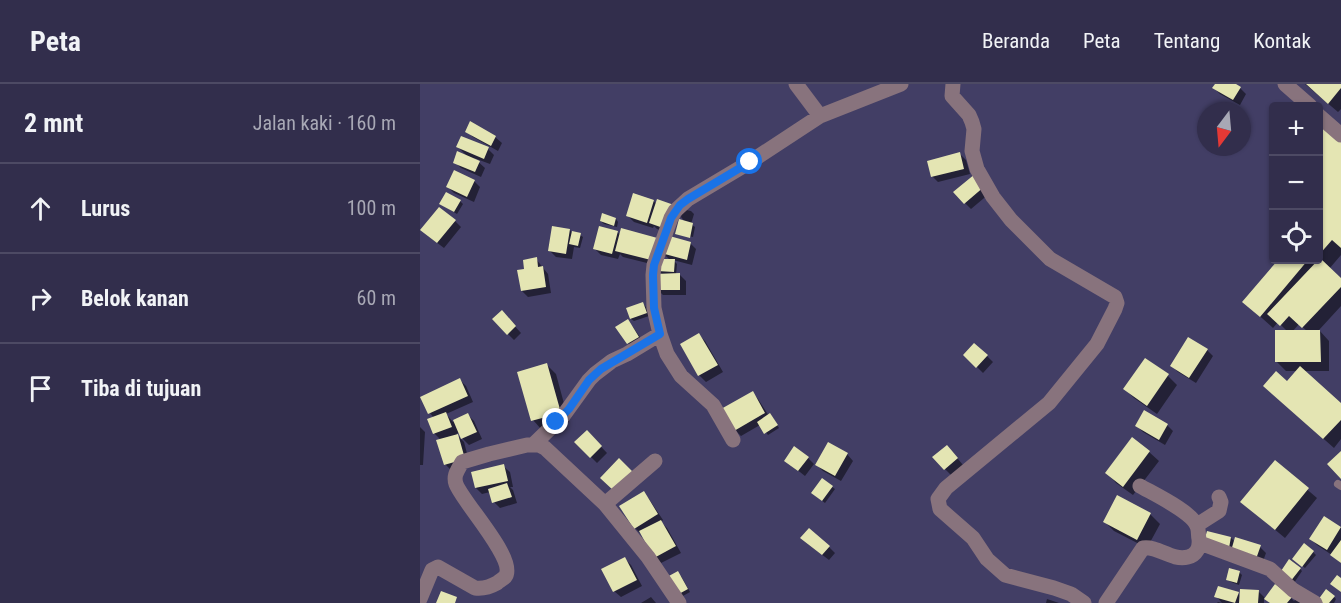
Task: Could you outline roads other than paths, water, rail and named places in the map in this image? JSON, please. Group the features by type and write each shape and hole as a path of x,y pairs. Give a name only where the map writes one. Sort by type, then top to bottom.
{"street":[{"path":"796,84 820,116"},
{"path":"733,440 713,405 681,376 667,354 660,334 654,308 654,265 675,211 688,199 820,116 901,84"},
{"path":"953,84 952,96 969,115 974,129 972,151 977,169 993,196 1011,220 1050,259 1115,297 1117,303 1097,344 1049,404 946,488 938,499 940,509 973,538 987,559 1005,575 1071,594 1084,603"},
{"path":"1286,84 1306,102"},
{"path":"1323,119 1341,135"},
{"path":"533,445 563,416 589,380 601,369 660,334"},
{"path":"420,599 432,570 438,567 475,588 481,589 505,578 507,566 497,544 463,498 455,473 462,462 514,448 539,445 552,452 605,504 648,557 679,603"},
{"path":"605,504 656,460"},
{"path":"1106,603 1143,548 1151,547 1168,556 1182,557 1195,554 1200,543 1194,520 1140,486"},
{"path":"1197,525 1219,510 1221,502 1219,497"},
{"path":"1200,543 1270,569 1293,590 1316,603"}]}
